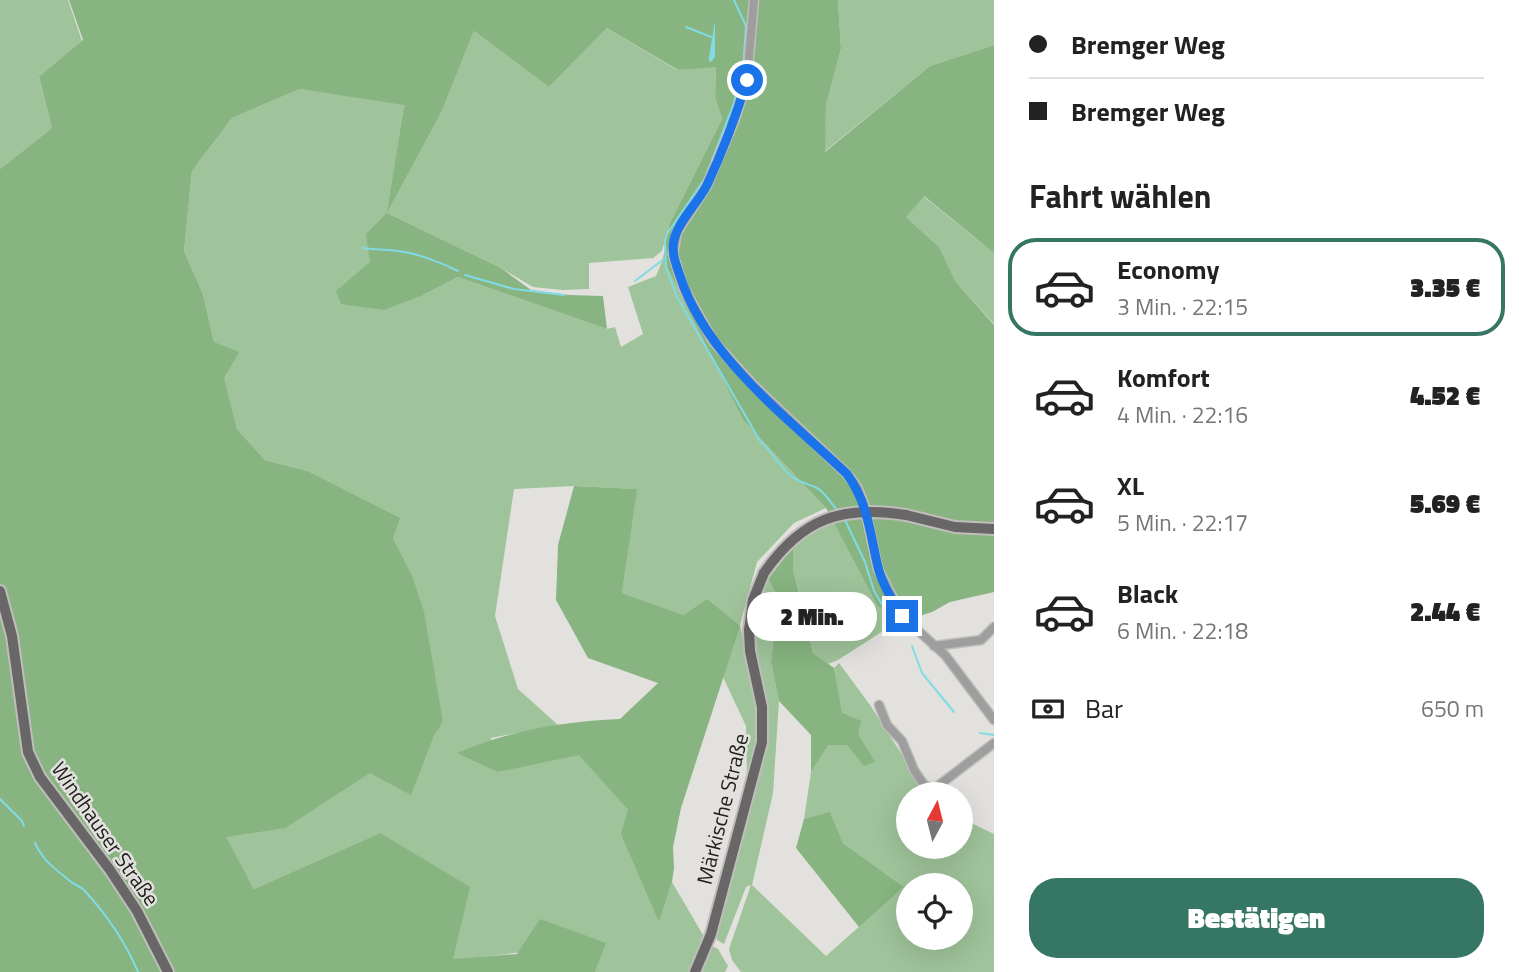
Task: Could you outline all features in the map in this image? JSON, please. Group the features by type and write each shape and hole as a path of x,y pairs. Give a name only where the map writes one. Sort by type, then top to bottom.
{"main road":[{"name":"Märkische Straße","path":"695,972 711,934 762,742 762,707 750,651 749,630 752,600 764,573 779,551 792,539 821,522 840,515 877,511 955,527 994,529"},
{"name":"Windhauser Straße","path":"0,591 12,636 28,752 40,777 131,901 168,972"}],"street":[{"path":"754,0 747,80 735,119 706,187 677,232 673,254 683,287 713,341 753,385 847,474 857,487 870,525 878,569 902,616 945,655 994,720"},
{"path":"934,646 981,639 994,627"},
{"path":"879,705 887,725 902,741 914,770 924,785 934,789 994,743"}],"green space":[{"path":"0,0 68,0 82,41 39,78 52,128 0,169"},
{"path":"69,0 838,0 841,49 826,105 825,152 930,66 994,45 994,253 924,196 906,217 939,247 956,282 994,325 994,592 950,602 913,618 878,607 826,508 743,420 663,259 669,225 722,119 715,97 716,67 678,70 607,28 549,87 474,31 442,111 387,213 404,105 300,89 232,118 192,171 184,251 203,294 214,342 239,352 224,378 237,429 265,460 307,471 400,518 393,538 411,573 424,612 443,722 433,738 411,795 370,773 285,828 226,837 254,889 380,833 470,887 453,959 517,954 540,919 606,943 595,972 0,972 0,169 52,128 39,77 83,40"},
{"path":"838,0 994,0 994,45 930,66 824,152 826,105 841,49"},
{"path":"607,28 677,70 716,66 715,97 722,119 669,225 662,251 653,258 589,263 589,289 533,287 501,268 387,213 423,295 458,277 607,329 615,327 621,347 643,334 628,287 656,276 663,259 743,420 826,508 794,523 757,562 740,625 758,715 758,736 747,780 746,726 723,677 739,625 684,615 622,593 636,489 574,486 514,489 495,616 518,689 558,725 491,738 498,772 579,754 628,810 659,921 672,882 703,935 689,972 595,972 605,943 453,960 380,833 254,889 225,836 370,773 433,738 443,722 411,573 393,538 307,471 265,460 237,429 203,294 184,251 192,171 232,118 300,89 404,104 388,211 442,111 474,31 549,87"},
{"path":"923,196 994,253 994,324 956,282 939,247 906,217"},
{"path":"387,213 501,268 531,290 603,296 607,329 458,277 423,295 384,310 341,304 336,291 370,262 366,234"},
{"path":"574,486 637,489 622,593 684,615 707,599 740,626 681,808 673,847 672,882 659,922 621,834 628,810 579,755 498,772 457,753 537,728 620,719 658,683 588,658 556,600 558,545"},
{"path":"834,523 878,607 896,613 897,622 828,664 813,653 793,569 793,547 811,533"},
{"path":"793,547 793,569 813,653 834,668 842,713 861,721 858,734 875,762 864,766 847,745 828,745 811,772 811,735 779,701 771,662 778,597 768,579"},
{"path":"768,579 778,597 771,662 779,701 773,793 752,885 826,956 896,894 896,950 973,950 973,873 896,873 896,881 843,843 830,813 804,819 811,772 827,745 847,745 834,668 839,663 870,705 920,782 896,782 896,859 973,859 973,824 994,834 994,972 741,972 732,960 729,949 751,885 746,887 724,944 717,940 715,933 767,737 766,701 758,664 755,621"},
{"path":"830,812 843,843 896,881 896,894 859,927 796,848 804,819"},
{"path":"712,946 718,949 728,966 725,972 701,972"}],"water":[{"path":"715,21 715,57 711,62 709,57"}],"waterway":[{"path":"734,0 746,26 743,68"},
{"path":"686,27 711,37"},
{"path":"739,82 734,103 705,178 667,234 666,267 677,297 760,441 790,475 818,489 838,511"},
{"path":"363,248 410,253 458,271"},
{"path":"635,281 664,259"},
{"path":"465,275 514,289 564,295"},
{"path":"844,518 865,562 874,591 892,621"},
{"path":"912,646 922,673 954,712"},
{"path":"980,733 994,735"},
{"path":"0,799 24,826"},
{"path":"35,843 51,865 84,890 100,909 121,939 138,972"}],"route":[{"path":"747,80 735,119 706,187 677,232 673,254 683,287 713,341 753,385 847,474 857,487 870,525 878,569 902,616"}]}
